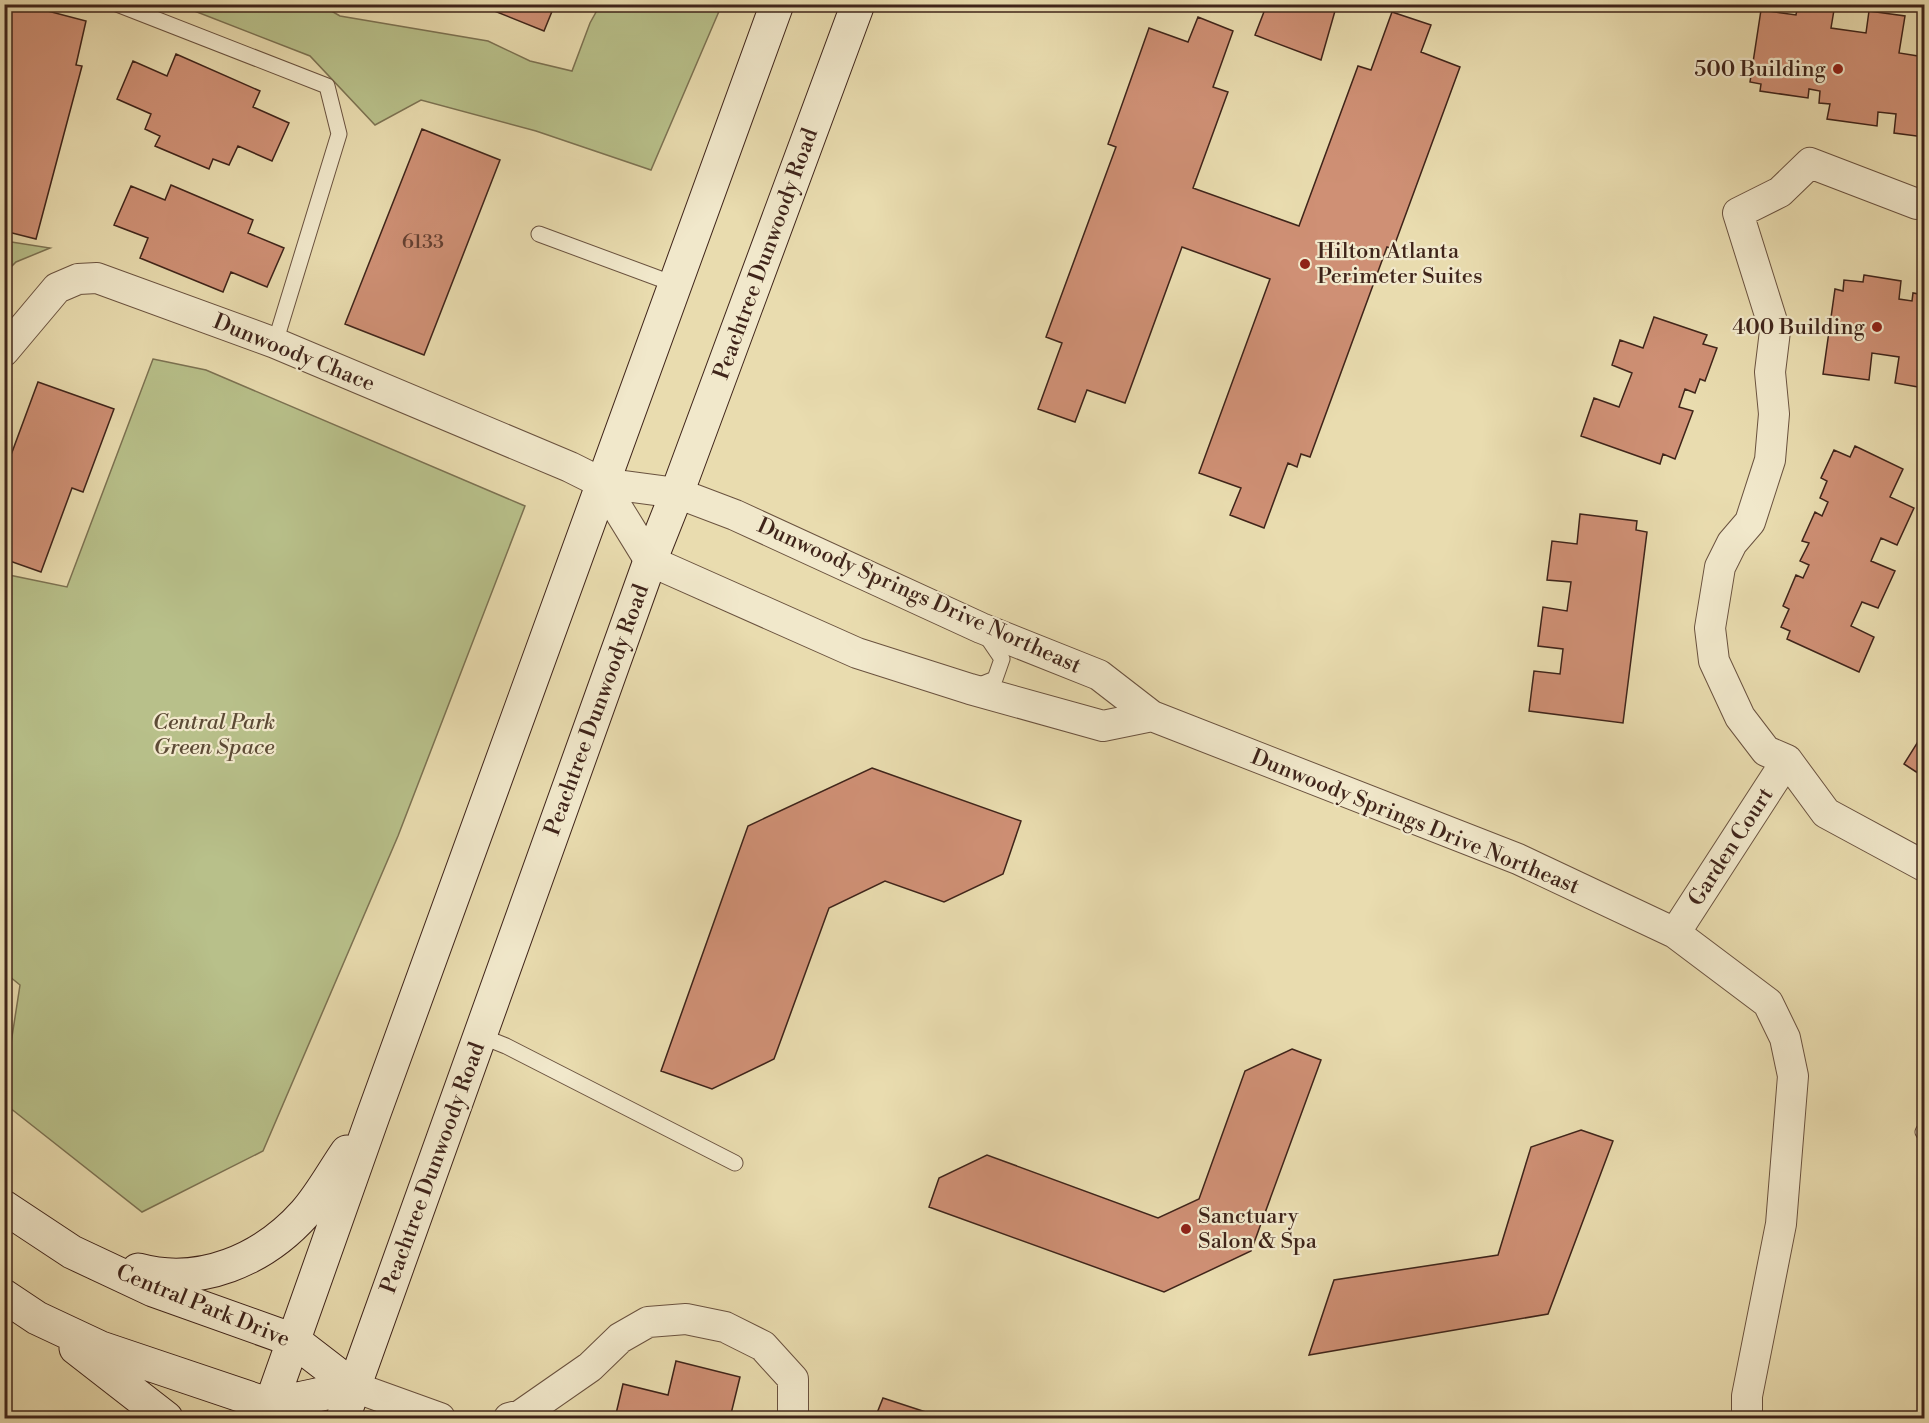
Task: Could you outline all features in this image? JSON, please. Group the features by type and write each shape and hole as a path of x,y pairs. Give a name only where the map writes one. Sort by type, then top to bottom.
{"main road":[{"name":"Peachtree Dunwoody Road","path":"343,1419 650,561 858,4"},
{"path":"268,1412 372,1116 774,5"},
{"path":"72,1252 151,1273 187,1276 234,1265 272,1243 305,1213 372,1116"},
{"name":"Central Park Drive","path":"4,1207 72,1252 153,1290 293,1340 354,1387"},
{"path":"4,1296 37,1318 166,1419"},
{"path":"37,1318 101,1348 268,1412 354,1387"}],"street":[{"path":"1924,204 1917,204 1810,163 1780,192 1738,213 1775,331 1770,372 1774,414 1770,460 1750,522 1732,543 1720,567 1710,628 1714,661 1740,717 1766,751 1787,760 1826,813 1924,866"},
{"name":"Dunwoody Chace","path":"4,351 57,288 78,279 96,278 275,342 570,467 602,483 677,493"},
{"path":"602,483 650,561 856,653 970,689 1103,726 1152,716"},
{"name":"Dunwoody Springs Drive Northeast","path":"677,493 735,515 981,628 1099,675 1152,716 1518,859 1675,933 1768,1004 1785,1038 1792,1076 1781,1224 1747,1396 1747,1419"},
{"name":"Garden Court","path":"1675,933 1787,760"},
{"path":"509,1419 521,1415 590,1367 620,1338 648,1322 686,1319 724,1327 764,1346 793,1378 793,1419"},
{"path":"354,1387 440,1419"}],"lane":[{"path":"117,4 327,86 339,134 275,342"},
{"path":"538,234 674,284"},
{"path":"970,689 994,679 1002,660 981,628"},
{"path":"481,1036 506,1046 735,1163"}],"green space":[{"path":"179,5 321,5 340,16 488,41 530,61 572,71 590,23 600,5 710,5 720,9 651,170 536,131 421,100 375,125 310,56"},
{"path":"5,241 50,248 16,262 5,273"},
{"name":"Central Park Green Space","path":"153,359 206,370 525,506 398,836 263,1151 142,1212 5,1104 5,1082 20,985 4,972 4,574 67,587"}],"building":[{"path":"12,4 21,4 86,21 76,65 82,66 36,239 4,231 4,32"},
{"path":"483,4 555,4 544,31 482,6"},
{"path":"1267,4 1337,4 1321,60 1255,35"},
{"name":"500 Building","path":"1798,4 1835,4 1831,28 1866,33 1869,11 1905,16 1899,53 1924,57 1924,137 1894,133 1896,114 1878,112 1877,126 1827,119 1830,104 1819,103 1820,91 1809,89 1808,98 1760,91 1761,84 1750,82 1761,10 1796,15"},
{"name":"Hilton Atlanta Perimeter Suites","path":"1392,12 1431,25 1421,52 1460,67 1393,249 1387,247 1310,457 1301,454 1297,467 1288,463 1264,528 1230,515 1241,488 1199,473 1270,279 1182,247 1125,403 1087,390 1075,422 1038,409 1062,343 1046,337 1116,147 1108,144 1149,28 1188,42 1198,17 1233,31 1213,87 1228,92 1193,188 1299,226 1358,66 1371,70"},
{"path":"176,54 260,91 253,107 289,123 272,161 238,146 229,165 213,159 209,169 155,146 160,136 145,129 151,114 117,99 133,61 167,76"},
{"path":"422,129 500,160 424,355 345,324"},
{"path":"171,185 253,220 248,233 284,248 267,287 231,272 223,292 140,258 148,238 114,225 131,186 165,200"},
{"name":"400 Building","path":"1864,275 1901,281 1899,299 1912,301 1913,293 1924,295 1924,388 1895,383 1899,357 1872,353 1869,380 1823,374 1835,289 1843,291 1844,280 1863,282"},
{"path":"1654,317 1707,335 1703,344 1717,348 1705,381 1700,379 1695,393 1685,389 1679,407 1693,411 1675,459 1663,454 1660,464 1581,436 1594,398 1619,407 1632,373 1612,365 1620,340 1643,348"},
{"path":"38,382 114,409 83,492 72,488 41,572 4,559 4,462 8,463"},
{"path":"1855,446 1903,469 1890,497 1914,508 1897,545 1881,538 1871,561 1895,571 1878,608 1862,602 1851,626 1874,637 1859,672 1787,639 1790,631 1781,627 1789,609 1783,606 1796,575 1803,578 1809,565 1800,561 1809,543 1802,541 1815,512 1822,516 1828,502 1820,498 1827,481 1821,478 1834,450 1850,457"},
{"path":"1580,514 1637,521 1636,530 1647,532 1623,723 1529,711 1534,671 1560,674 1563,649 1538,646 1543,607 1567,611 1571,582 1547,580 1552,541 1577,544"},
{"path":"1924,732 1924,777 1904,764"},
{"path":"872,768 1021,821 1003,874 944,902 885,881 829,908 774,1059 712,1089 661,1071 748,826"},
{"path":"1292,1049 1321,1060 1251,1251 1164,1292 929,1207 939,1178 987,1155 1158,1218 1199,1199 1245,1071"},
{"path":"1581,1130 1613,1141 1548,1314 1309,1355 1334,1280 1498,1255 1531,1147"},
{"path":"676,1361 740,1377 730,1418 615,1418 623,1384 668,1395"},
{"path":"883,1398 941,1417 875,1418"}],"place":[{"name":"500 Building","path":"1838,69"},
{"name":"Hilton Atlanta Perimeter Suites","path":"1305,264"},
{"name":"400 Building","path":"1877,327"},
{"name":"Sanctuary Salon & Spa","path":"1186,1229"}]}
